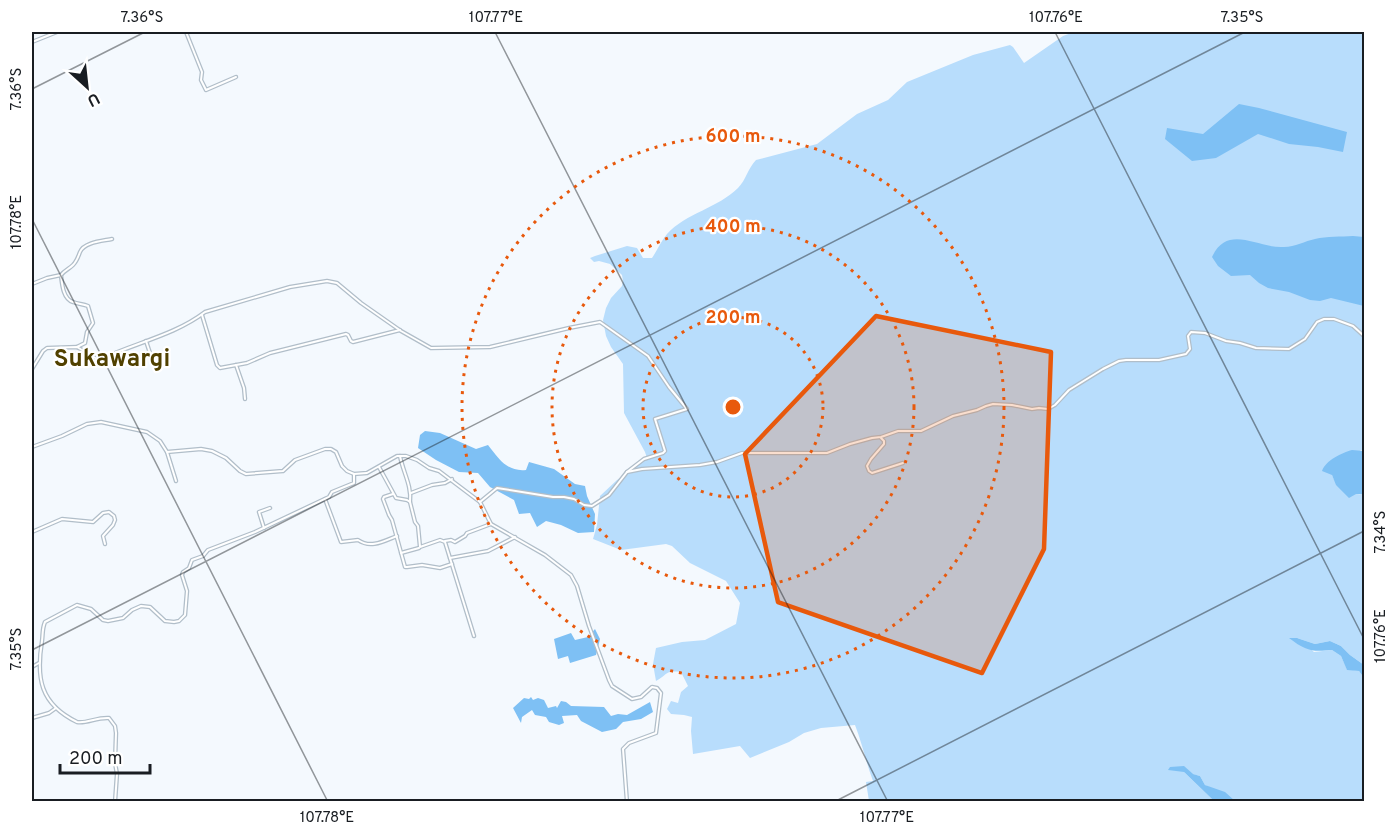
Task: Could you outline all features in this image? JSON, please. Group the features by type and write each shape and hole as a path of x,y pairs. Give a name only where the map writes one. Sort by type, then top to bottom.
{"street":[{"path":"32,42 57,32"},
{"path":"186,32 202,72 201,80 206,90 236,77"},
{"path":"32,284 41,279 61,275 76,261 80,250 94,243 112,239"},
{"path":"32,369 45,349 77,347 85,343 87,332 92,325 93,320 88,306 72,302 68,298 61,275"},
{"path":"77,347 101,359 178,328 214,309 290,287 327,281 337,284 400,330 431,348 490,347 576,326 602,323 648,356 687,409 655,420 665,451 644,459 627,472 609,495 592,506 564,497 497,488 480,502"},
{"path":"202,315 218,367 221,368 346,334 353,342 400,330"},
{"path":"627,472 700,465 742,453 827,453 897,431 923,431 953,416 993,404 1029,409 1048,408 1055,405 1073,387 1119,362 1159,360 1186,354 1190,349 1188,336 1191,332 1205,333 1256,348 1289,349 1305,339 1318,321 1334,319 1353,326 1365,336"},
{"path":"146,340 155,368"},
{"path":"236,364 245,399"},
{"path":"32,447 87,424 101,422 147,432 160,441 167,452 176,482"},
{"path":"881,437 884,444 867,466 869,471 872,473 903,463"},
{"path":"167,452 201,449 212,451 226,458 246,474 283,471 295,460 325,449 336,452 346,471 354,474 367,473 397,456 406,456 452,479 480,502 491,524 545,555 573,577 612,686 632,699 641,697 652,687 657,688 661,693 656,733 629,743 622,749 627,801"},
{"path":"400,456 410,487 410,502 418,526 420,547"},
{"path":"379,467 397,499 410,502"},
{"path":"115,801 116,733 112,722 109,718 101,717 81,723 76,722 56,708 47,698 39,663 45,622 77,605 92,609 103,620 108,621 123,618 141,606 150,607 165,621 180,621 185,615 187,591 182,575 189,568 192,560 203,556 208,550 264,528 329,497 332,492 355,482 354,474"},
{"path":"411,493 452,479"},
{"path":"393,494 383,499 406,567 422,565 440,568 452,564"},
{"path":"325,499 342,542 358,540 363,543 377,544 397,536"},
{"path":"264,528 259,512 270,508"},
{"path":"32,532 62,519 90,522 109,512 115,520 103,536 105,544"},
{"path":"401,553 440,540 456,541 467,533 491,524"},
{"path":"450,558 488,551 515,537"},
{"path":"445,542 474,636"},
{"path":"32,667 39,663"},
{"path":"32,718 49,713 56,708"}],"highlighted area":[{"path":"876,316 1051,352 1044,549 982,673 778,602 745,454"}],"shaded area":[{"path":"1074,32 1364,32 1364,451 1361,450 1332,475 1344,491 1364,494 1364,665 1341,646 1330,641 1315,644 1297,638 1314,652 1332,650 1341,656 1347,669 1359,671 1364,678 1364,801 1235,801 1205,785 1200,776 1184,772 1212,799 1222,801 869,801 866,782 873,781 855,725 821,728 804,733 789,742 750,758 740,746 693,754 692,717 671,714 667,709 671,701 678,703 681,692 688,686 681,672 669,672 656,681 653,664 656,648 705,640 736,624 740,603 726,581 690,563 672,546 666,544 621,550 593,539 600,496 647,458 624,413 623,364 606,336 603,320 611,298 622,286 622,275 610,264 594,262 590,258 627,246 637,248 643,258 652,258 665,237 675,227 721,201 738,188 756,160 817,144 857,114 888,100 907,82 973,55 1010,45 1024,63 1063,36"},
{"path":"1239,104 1347,132 1343,152 1289,144 1258,134 1216,158 1192,161 1165,139 1167,128 1203,134"},
{"path":"1364,237 1364,306 1331,298 1320,301 1310,300 1289,292 1268,288 1250,275 1231,276 1218,266 1212,257 1226,241 1235,239 1284,247 1320,238"},
{"path":"425,431 440,433 476,449 488,445 509,467 526,470 529,462 554,469 575,484 585,486 595,514 594,532 578,533 546,521 537,527 530,513 519,514 514,500 490,487 478,473 459,472 418,448 420,435"},
{"path":"1352,450 1364,451 1364,494 1356,494 1349,498 1336,485 1332,475 1322,471 1331,460"},
{"path":"595,629 600,639 596,655 570,663 568,656 558,659 554,639 571,633 575,640 588,637"},
{"path":"1289,638 1315,644 1330,641 1341,646 1364,665 1364,678 1359,671 1347,670 1341,656 1332,650 1309,650"},
{"path":"531,697 533,700 538,698 544,700 548,708 556,706 557,708 561,701 571,706 604,707 611,716 627,715 650,702 653,712 641,719 623,722 616,729 602,732 581,721 577,715 562,716 564,723 559,725 549,722 546,717 535,715 532,710 522,717 521,723 513,708 524,698"},
{"path":"1184,766 1193,774 1200,776 1205,785 1225,792 1235,801 1212,799 1184,772 1168,770 1170,767"}],"district":[{"name":"Sukawargi","path":"112,358"}]}
